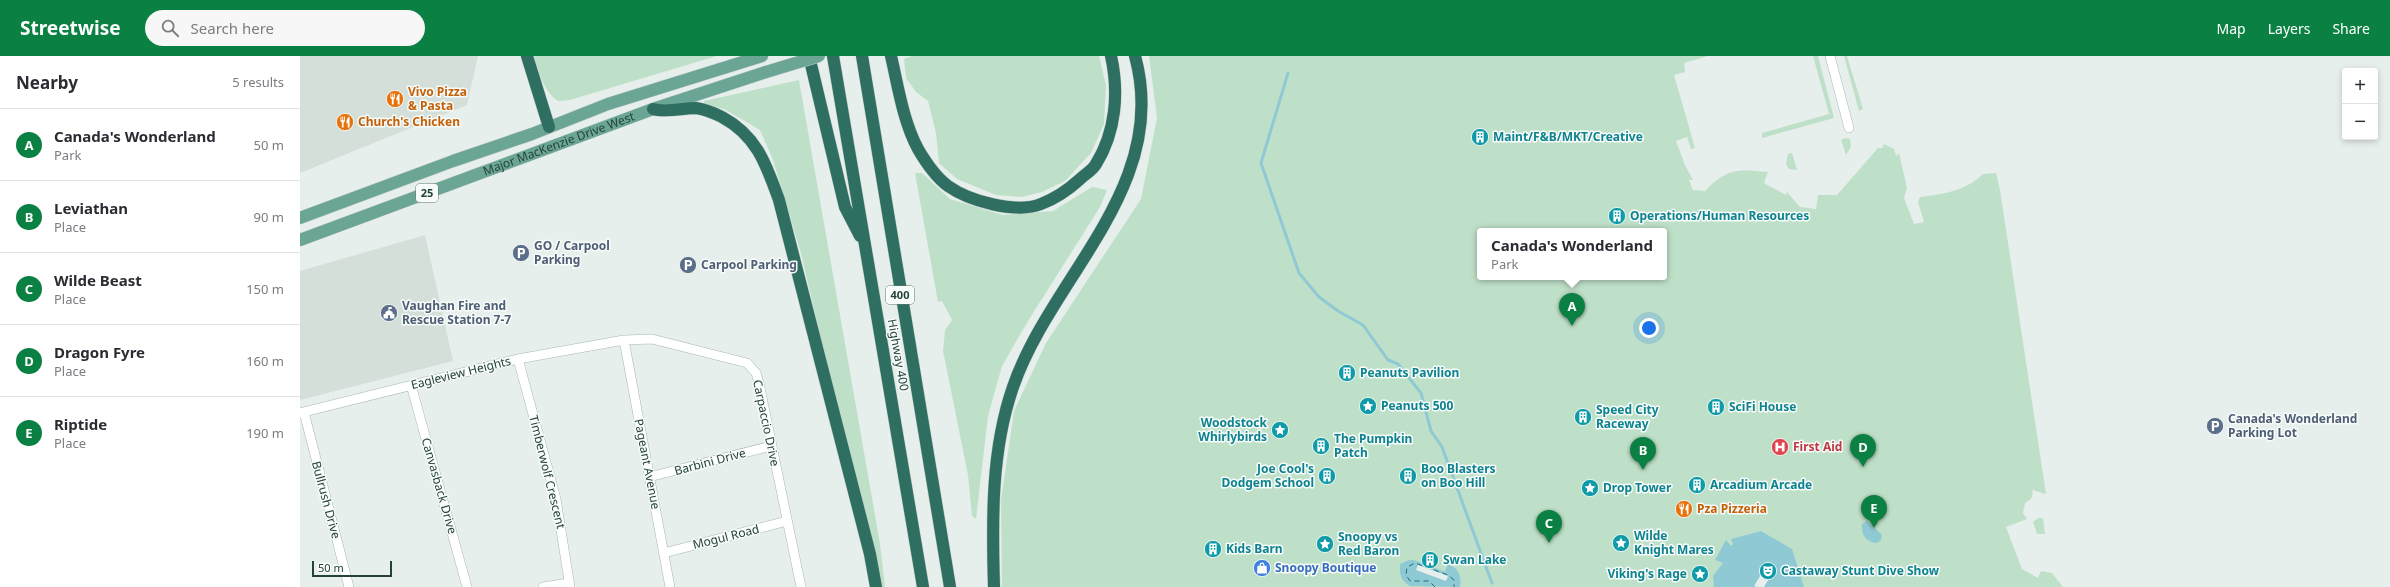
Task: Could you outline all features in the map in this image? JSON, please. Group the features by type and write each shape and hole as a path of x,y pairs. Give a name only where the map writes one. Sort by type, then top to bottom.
{"highway":[{"path":"527,56 549,127"},
{"path":"808,56 845,207 865,246"},
{"name":"Highway 400","path":"833,56 923,587"},
{"name":"Highway 400","path":"862,56 950,587"},
{"path":"892,56 908,121 918,149 932,169 947,186 966,197 994,205 1016,207 1040,205 1069,189 1096,165 1113,126 1116,79 1111,56"},
{"path":"994,587 994,518 997,459 1013,387 1028,352 1112,213 1129,169 1138,141 1140,115 1141,93 1135,56"},
{"path":"653,109 659,111 697,108 716,114 735,124 754,142 768,169 785,223 870,554 876,587"}],"main road":[{"name":"Major MacKenzie Drive West","path":"300,218 608,104 762,56"},
{"name":"Major MacKenzie Drive West","path":"300,240 653,109 819,56"}],"street":[{"path":"1830,56 1849,128"},
{"name":"Carpaccio Drive","path":"624,340 652,338 747,363 756,373 801,587"},
{"name":"Eagleview Heights","path":"302,413 518,359 624,340"},
{"name":"Pageant Avenue","path":"624,340 670,587"},
{"name":"Timberwolf Crescent","path":"518,359 556,499 570,585"},
{"name":"Canvasback Drive","path":"411,385 467,587"},
{"name":"Bullrush Drive","path":"302,413 349,587"},
{"name":"Barbini Drive","path":"649,477 771,446"},
{"name":"Mogul Road","path":"664,553 787,521"},
{"path":"543,587 570,585"}],"shaded area":[{"path":"300,56 478,56 467,105 300,173"},
{"path":"425,235 453,361 300,400 300,271"}],"green space":[{"path":"534,56 717,56 570,100 558,101 545,87"},
{"path":"912,56 1099,56 1106,85 1104,124 1091,153 1065,181 1042,192 1022,197 996,195 957,179 939,163 936,133 928,101 916,92 906,78 904,59"},
{"path":"1149,56 1708,56 1684,63 1685,72 1674,75 1695,148 1691,149 1687,137 1676,141 1685,165 1693,180 1689,180 1693,190 1705,191 1720,178 1733,172 1748,170 1768,172 1764,183 1786,195 1787,192 1800,207 1816,209 1818,195 1837,195 1878,148 1882,148 1884,144 1894,149 1896,156 1899,153 1907,188 1904,198 1914,224 1924,222 1918,202 1920,197 1954,191 1976,180 1983,174 1996,173 2000,190 2046,494 2032,490 2032,496 2025,503 2023,513 2027,519 2006,527 2022,569 2038,578 2041,571 2052,573 2063,587 1002,587 1001,500 1014,411 1046,343 1141,199 1157,118"},
{"path":"1813,56 1818,56 1834,118 1762,138 1762,133 1829,114"},
{"path":"1844,56 1847,56 1863,109 1859,111"},
{"path":"799,80 880,544 885,587 878,587 801,253 773,160 760,130 724,109 704,104 704,101"},
{"path":"1845,138 1850,139 1851,147 1846,155 1841,140"},
{"path":"1792,153 1797,170 1789,169 1786,164 1788,154"},
{"path":"915,173 922,173 950,199 1003,215 1053,211 1092,187 1107,190 1100,207 1028,321 1002,366 988,416 976,519 972,516 968,475 943,351 945,330 952,320 942,301 938,302"},
{"path":"2038,518 2043,518 2045,534 2037,534 2033,522"}],"water":[{"path":"1867,521 1882,535 1881,540 1877,543 1870,541 1863,535 1862,524"},
{"path":"1761,531 1792,549 1804,587 1714,587 1713,576 1723,563 1715,560 1726,540 1731,546 1733,544 1731,539"},
{"path":"1409,560 1414,560 1448,573 1445,571 1448,564 1457,570 1460,576 1460,587 1410,586 1401,577 1400,571 1400,564"}],"pier":[{"name":"Castaway Stunt Dive Show","path":"1768,563 1776,567 1764,587 1754,586"},
{"path":"1418,565 1448,576 1446,581 1416,570"}],"waterway":[{"path":"1288,73 1261,163 1299,273 1319,297 1338,311 1363,325 1388,360 1398,364 1421,393 1431,431 1442,447 1492,583"}],"ferry route":[{"path":"1435,587 1429,581 1410,581 1406,575 1407,567 1415,563 1448,575 1454,580 1454,587"}],"place":[{"name":"Vivo Pizza & Pasta","path":"395,99"},
{"name":"Church's Chicken","path":"345,122"},
{"name":"Maint/F&B/MKT/Creative","path":"1480,137"},
{"name":"Operations/Human Resources","path":"1617,216"},
{"name":"GO / Carpool Parking","path":"521,253"},
{"name":"Carpool Parking","path":"688,265"},
{"name":"Vaughan Fire and Rescue Station 7-7","path":"389,313"},
{"name":"Canada's Wonderland","path":"1572,326"},
{"name":"Peanuts Pavilion","path":"1347,373"},
{"name":"Peanuts 500","path":"1368,406"},
{"name":"SciFi House","path":"1716,407"},
{"name":"Speed City Raceway","path":"1583,417"},
{"name":"Canada's Wonderland Parking Lot","path":"2215,426"},
{"name":"Woodstock Whirlybirds","path":"1280,430"},
{"name":"The Pumpkin Patch","path":"1321,446"},
{"name":"First Aid","path":"1780,447"},
{"name":"Dragon Fyre","path":"1863,467"},
{"name":"Leviathan","path":"1643,470"},
{"name":"Joe Cool's Dodgem School","path":"1327,476"},
{"name":"Boo Blasters on Boo Hill","path":"1408,476"},
{"name":"Arcadium Arcade","path":"1697,485"},
{"name":"Drop Tower","path":"1590,488"},
{"name":"Pza Pizzeria","path":"1684,509"},
{"name":"Riptide","path":"1874,528"},
{"name":"Wilde Beast","path":"1549,543"},
{"name":"Wilde Knight Mares","path":"1621,543"},
{"name":"Snoopy vs Red Baron","path":"1325,544"},
{"name":"Kids Barn","path":"1213,549"},
{"name":"Swan Lake","path":"1430,560"},
{"name":"Snoopy Boutique","path":"1262,568"},
{"name":"Castaway Stunt Dive Show","path":"1768,571"},
{"name":"Viking's Rage","path":"1700,574"}]}
